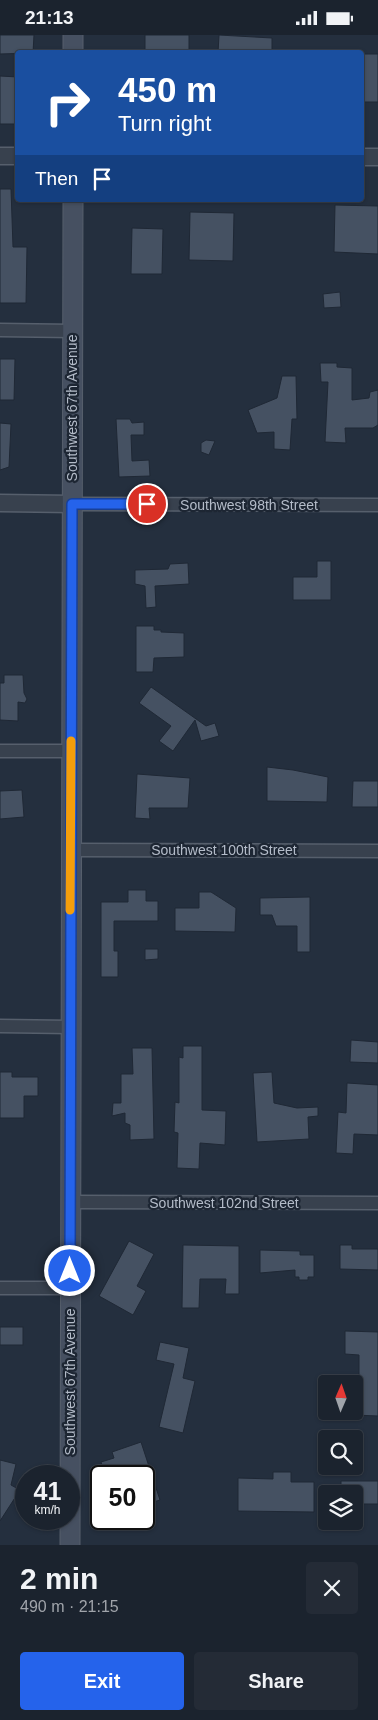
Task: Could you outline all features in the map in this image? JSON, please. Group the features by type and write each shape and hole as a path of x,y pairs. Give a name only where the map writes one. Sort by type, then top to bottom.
{"main road":[{"path":"73,35 73,50"},
{"name":"Southwest 67th Avenue","path":"70,1545 69,1288 73,202"}],"street":[{"path":"0,156 15,156"},
{"path":"364,157 378,157"},
{"path":"0,330 72,331"},
{"name":"Southwest 98th Street","path":"0,503 378,505"},
{"path":"0,751 71,751"},
{"name":"Southwest 100th Street","path":"70,850 378,851"},
{"path":"0,1026 70,1027"},
{"name":"Southwest 102nd Street","path":"70,1203 378,1203"},
{"path":"0,1287 69,1288"}],"building":[{"path":"0,35 34,35 33,50 15,50 15,54 0,54"},
{"path":"145,35 189,35 189,50 145,50"},
{"path":"219,35 272,38 272,50 218,50"},
{"path":"364,54 378,54 378,102 364,102"},
{"path":"0,76 15,77 15,124 0,124"},
{"path":"0,189 11,189 13,247 27,247 26,303 0,303"},
{"path":"335,205 378,206 378,254 334,252"},
{"path":"190,212 234,213 233,261 189,260"},
{"path":"132,228 163,229 162,274 131,274"},
{"path":"340,292 341,307 324,308 323,294"},
{"path":"0,359 15,359 14,400 0,400"},
{"path":"320,363 337,363 337,367 352,368 352,400 369,398 370,392 378,390 378,425 373,428 345,428 346,443 325,442 328,382 321,382"},
{"path":"282,376 296,376 297,419 292,419 290,450 274,449 274,432 257,433 248,410 277,398"},
{"path":"116,419 130,419 132,423 144,422 144,435 131,435 132,461 149,460 150,476 119,477"},
{"path":"0,423 11,424 9,467 0,470"},
{"path":"206,440 215,441 209,455 201,452 201,443"},
{"path":"317,561 331,561 331,600 293,600 293,577 317,577"},
{"path":"188,563 189,584 155,586 156,607 146,608 145,586 135,584 135,570 168,569 170,564"},
{"path":"136,626 154,626 154,630 161,630 161,632 184,633 184,657 154,658 153,672 136,672"},
{"path":"4,675 23,675 24,693 27,699 25,703 18,702 18,721 0,720 0,683 4,683"},
{"path":"151,687 206,726 215,723 219,736 201,741 195,720 173,751 159,741 171,726 139,703"},
{"path":"267,767 328,777 327,802 267,801"},
{"path":"137,774 190,778 188,808 149,808 150,819 135,818"},
{"path":"353,781 378,781 378,807 352,807"},
{"path":"22,790 24,817 0,819 0,791"},
{"path":"128,890 146,890 146,901 158,901 158,921 114,921 114,951 118,951 118,977 101,977 101,902 128,902"},
{"path":"199,892 211,892 236,908 235,932 175,931 175,908 199,908"},
{"path":"310,897 310,952 297,952 297,926 276,926 272,915 260,915 260,898"},
{"path":"145,949 158,949 158,959 145,960"},
{"path":"351,1040 378,1042 378,1063 350,1062"},
{"path":"183,1046 202,1046 202,1110 226,1111 225,1145 200,1143 199,1169 177,1168 178,1133 174,1132 175,1102 179,1103 179,1057 183,1058"},
{"path":"132,1048 152,1048 154,1139 130,1140 130,1125 125,1123 125,1113 112,1116 113,1103 121,1103 121,1074 133,1074"},
{"path":"0,1072 12,1072 12,1077 38,1077 38,1096 24,1096 24,1118 0,1118"},
{"path":"272,1072 274,1103 297,1108 318,1107 318,1116 308,1117 309,1139 257,1142 253,1073"},
{"path":"347,1083 378,1085 378,1135 354,1134 353,1154 336,1153 338,1112 346,1113"},
{"path":"129,1241 154,1254 137,1286 146,1291 133,1315 99,1296"},
{"path":"183,1245 239,1246 239,1294 225,1294 226,1279 200,1279 199,1308 182,1308"},
{"path":"340,1245 352,1245 352,1249 378,1249 378,1270 340,1269"},
{"path":"260,1250 300,1251 300,1255 314,1255 314,1277 308,1277 308,1280 299,1280 299,1277 295,1277 295,1270 260,1273"},
{"path":"0,1327 23,1327 23,1345 0,1345"},
{"path":"345,1331 378,1332 378,1416 363,1415 363,1375 359,1375 359,1355 345,1354"},
{"path":"160,1342 189,1348 183,1378 195,1381 183,1433 159,1427 174,1364 156,1360"},
{"path":"141,1442 149,1465 102,1465 101,1462 114,1458 112,1452"},
{"path":"0,1460 16,1464 11,1485 15,1487 15,1498 0,1521"},
{"path":"273,1472 291,1472 291,1482 314,1482 314,1512 238,1511 238,1478 273,1479"},
{"path":"341,1481 378,1481 378,1504 363,1504 363,1485 341,1485"},
{"path":"155,1485 160,1500 155,1502"}],"slow traffic":[{"path":"70,910 71,741"}],"route":[{"path":"70,1271 72,504 147,504"}]}
